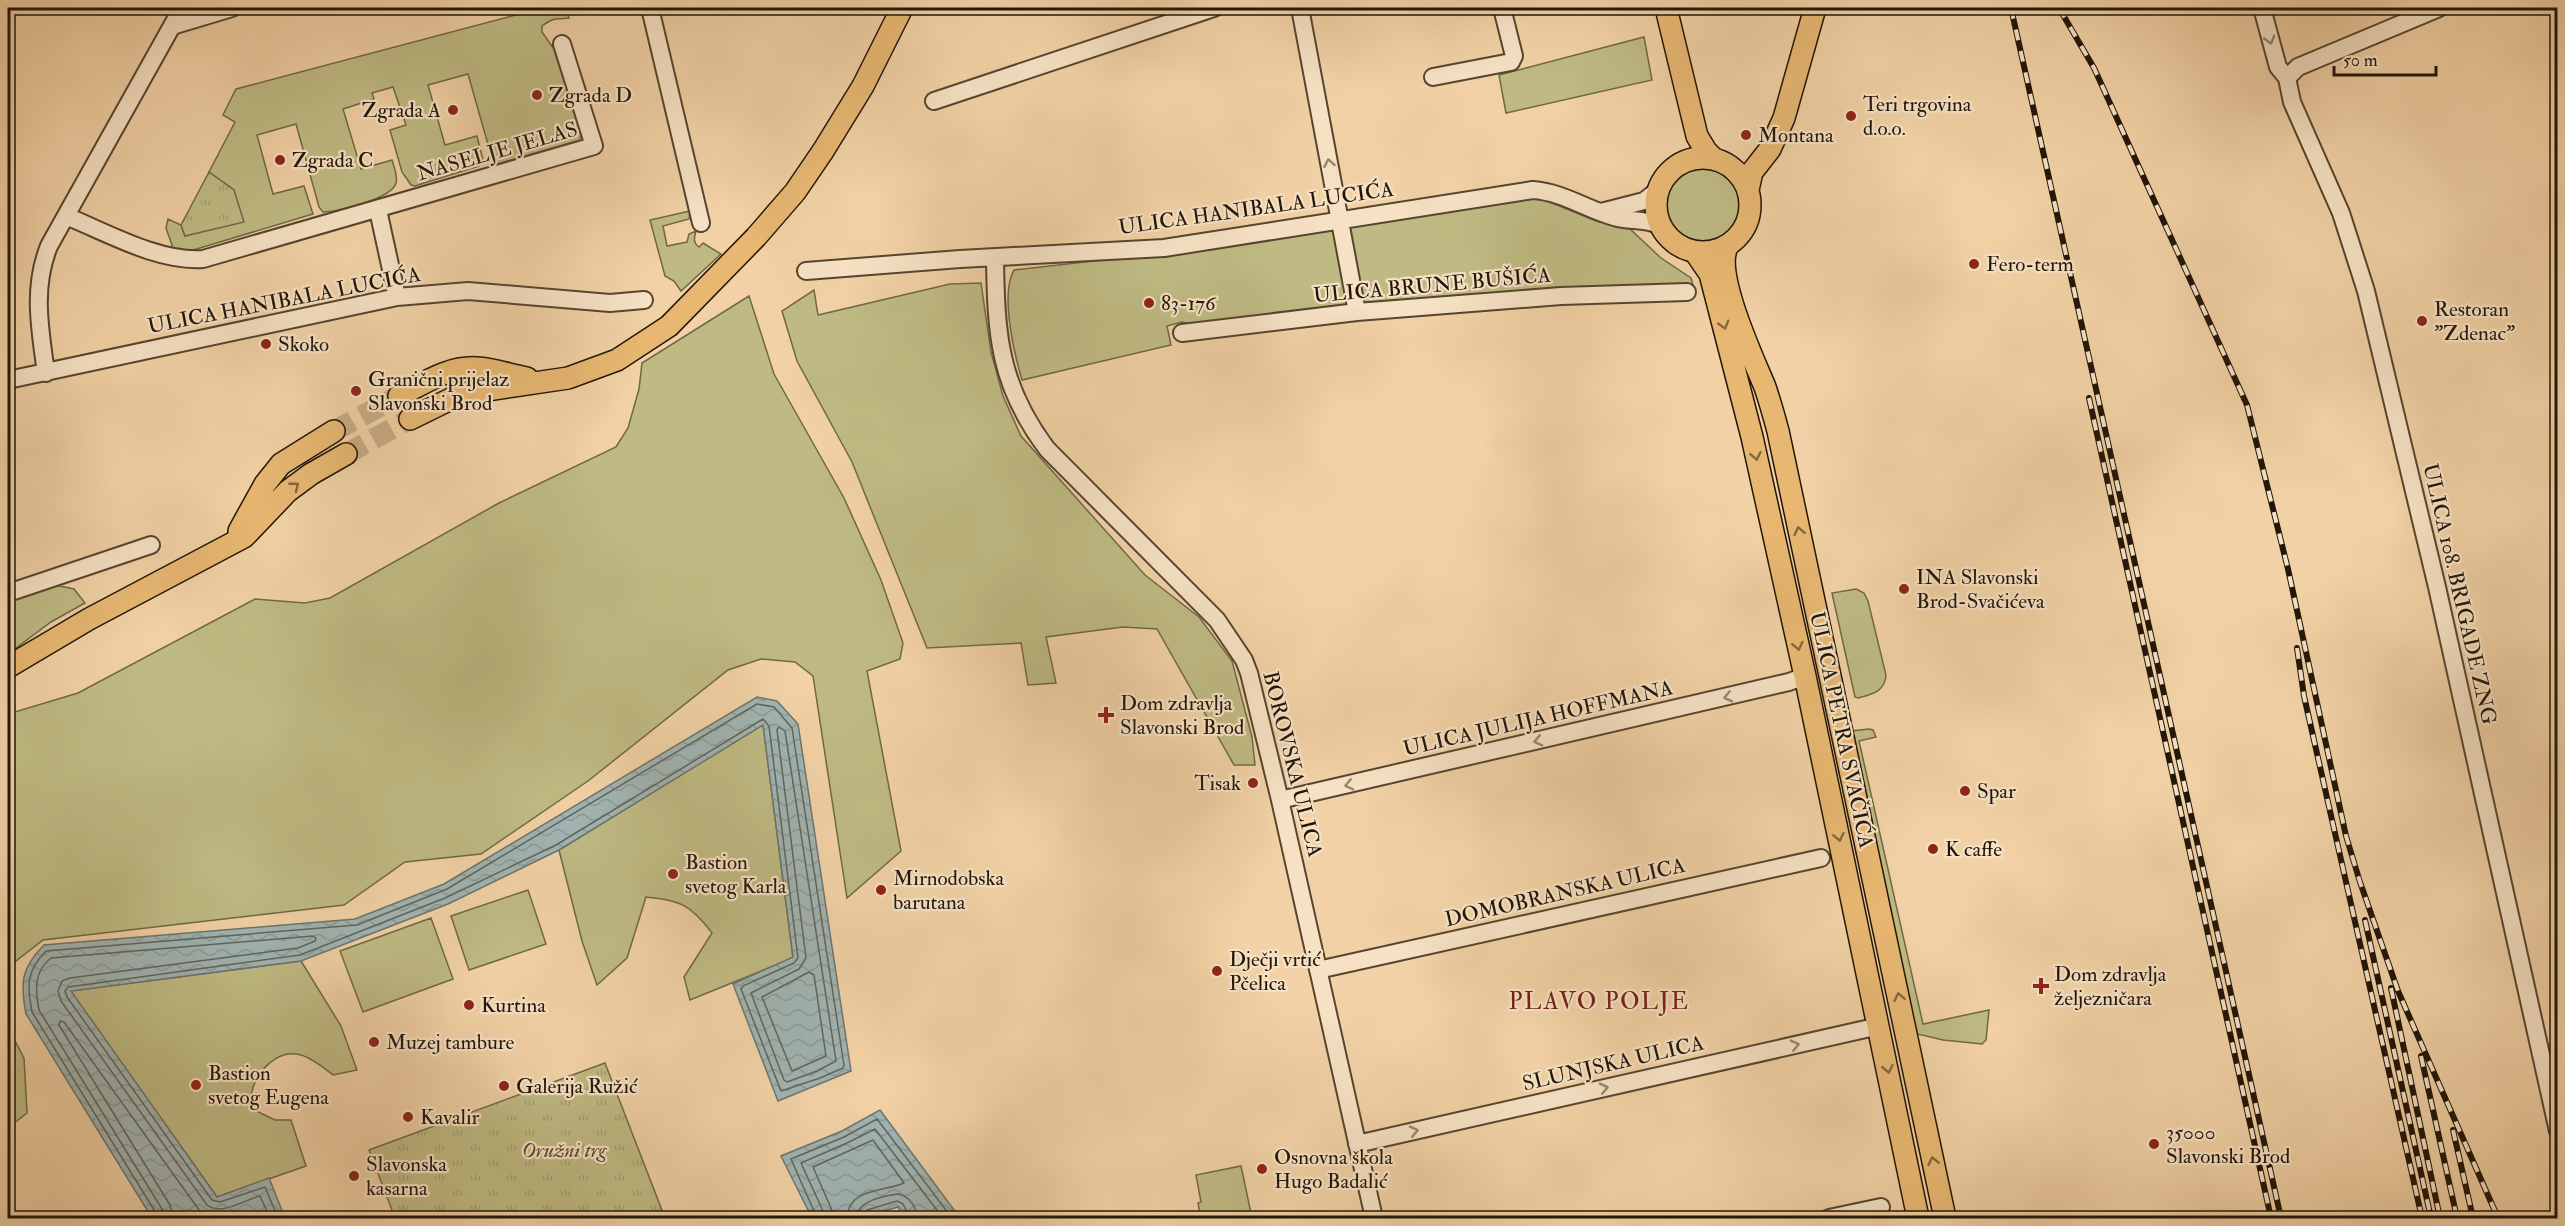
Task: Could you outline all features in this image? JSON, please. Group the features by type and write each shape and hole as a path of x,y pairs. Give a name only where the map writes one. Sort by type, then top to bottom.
{"main road":[{"path":"410,419 461,394 501,386 568,378 617,360 650,340 688,307 756,237 795,192 824,151 863,86 902,8"},
{"path":"1656,8 1682,139 1683,148 1678,165"},
{"path":"1666,8 1696,136 1706,152 1737,173 1748,190"},
{"path":"1776,134 1741,158 1690,159 1678,165 1663,180 1656,202 1660,226 1675,243 1695,252 1706,253 1727,247 1742,233 1750,212 1748,190 1752,172 1770,149 1789,103 1815,8"},
{"name":"ULICA PETRA SVAČIĆA","path":"1727,247 1723,260 1727,282 1778,431 1945,1218"},
{"name":"ULICA PETRA SVAČIĆA","path":"1695,252 1710,274 1752,437 1805,676 1918,1218"},
{"path":"399,396 444,373 463,368 478,368 548,381"},
{"path":"222,548 241,529 265,484 281,464 334,431"},
{"path":"8,667 89,619 249,533 298,483 345,454"}],"street":[{"path":"46,373 38,298 41,266 49,246 182,8"},
{"path":"172,26 232,8"},
{"path":"650,8 700,223"},
{"path":"934,101 1214,8"},
{"path":"1300,8 1357,312"},
{"path":"1433,77 1511,62 1514,56 1502,8"},
{"name":"ULICA 108. BRIGADE ZNG","path":"2262,8 2292,102 2344,222 2366,291 2437,587 2558,1131"},
{"path":"2284,75 2439,8"},
{"name":"NASELJE JELAS","path":"66,216 162,255 182,260 203,259 594,146 562,44"},
{"name":"ULICA HANIBALA LUCIĆA","path":"806,271 1164,248 1533,190 1556,193 1600,213 1617,218 1644,220 1660,226"},
{"path":"1600,213 1644,201 1658,190"},
{"path":"378,210 397,297"},
{"name":"BOROVSKA ULICA","path":"994,258 996,308 1004,364 1018,404 1047,448 1217,620 1249,673 1280,800 1374,1218"},
{"name":"ULICA HANIBALA LUCIĆA","path":"8,380 222,332 397,297 468,291 610,303 644,300"},
{"name":"ULICA BRUNE BUŠIĆA","path":"1182,333 1357,312 1561,296 1687,292"},
{"path":"8,592 151,545"},
{"name":"ULICA JULIJA HOFFMANA","path":"1280,800 1789,682 1805,676"},
{"name":"DOMOBRANSKA ULICA","path":"1318,970 1821,858"},
{"name":"SLUNJSKA ULICA","path":"1357,1144 1879,1026"},
{"path":"1829,1218 1881,1207"}],"green space":[{"path":"542,8 566,8 569,18 550,21 542,26 542,32 554,49 581,134 580,140 497,164 493,162 468,74 428,85 445,145 477,136 483,160 479,166 415,186 411,185 402,172 390,130 406,125 393,87 372,93 374,99 343,109 361,169 392,160 396,183 392,189 364,203 323,212 319,207 296,124 257,135 273,194 304,186 313,214 190,251 181,252 173,248 166,228 168,219 181,225 185,236 234,190 209,172 235,122 223,115 236,89"},
{"path":"1644,37 1652,80 1506,113 1499,75"},
{"path":"1703,167 1724,173 1734,183 1740,204 1734,225 1724,235 1703,241 1682,235 1672,225 1666,204 1672,183 1682,173"},
{"path":"209,172 234,190 244,222 185,236 181,225"},
{"path":"1523,198 1545,200 1596,221 1630,229 1661,258 1691,278 1693,285 1602,288 1199,326 1182,322 1167,326 1171,345 1022,380 1012,340 1008,308 1010,281 1014,270 1210,248"},
{"path":"690,211 689,219 663,226 667,246 687,242 689,234 696,231 694,240 699,247 703,243 721,254 681,291 674,281 665,276 650,220"},
{"path":"981,283 991,352 1003,396 1021,436 1145,575 1199,617 1232,661 1252,737 1255,765 1234,765 1157,629 1123,627 1046,637 1056,683 1028,685 1021,643 927,648 852,462 797,361 782,311 814,290 818,315 950,284"},
{"path":"749,296 774,374 844,498 881,580 903,643 900,659 867,671 901,851 847,898 813,676 795,662 761,659 728,670 588,781 481,854 405,862 344,905 43,940 11,965 8,976 8,714 78,693 255,599 305,603 330,598 499,503 616,447 628,428 639,389 642,363"},
{"path":"55,585 74,589 85,603 51,622 8,654 8,601"},
{"path":"1856,589 1864,593 1868,601 1886,675 1880,689 1858,698 1855,697 1832,593"},
{"name":"Bastion svetog Karla","path":"763,724 793,958 690,1000 684,977 712,933 698,916 684,906 668,900 646,897 627,958 597,985 582,941 559,850"},
{"path":"1873,730 1876,737 1859,741 1923,1024 1989,1010 1986,1040 1982,1044 1943,1040 1913,1033 1851,731"},
{"path":"528,890 546,944 469,970 451,916"},
{"path":"431,918 453,979 363,1012 340,951"},
{"name":"Bastion svetog Eugena","path":"301,961 341,1026 357,1070 333,1075 309,1058 292,1054 284,1055 270,1063 259,1076 252,1091 254,1110 275,1120 291,1120 306,1166 217,1197 70,991"},
{"path":"8,1028 24,1058 27,1113 8,1128"},
{"name":"Oružni trg","path":"605,1063 665,1218 395,1218 369,1150"},
{"path":"1241,1166 1252,1218 1201,1218 1198,1203 1201,1202 1196,1175"}],"water":[{"path":"757,697 777,701 798,724 851,1071 778,1101 733,984 793,957 763,725 559,850 448,904 301,961 71,991 217,1197 269,1178 285,1218 152,1218 26,1014 23,993 24,976 36,953 44,945 355,919 444,884"},
{"path":"880,1110 960,1218 905,1218 898,1207 861,1218 812,1218 781,1156 842,1131"}],"tunnel":[{"path":"334,431 399,396"},
{"path":"346,454 410,419"}],"railway":[{"path":"2011,8 2281,1218"},
{"path":"2059,8 2094,68 2247,405 2288,569 2346,836 2360,882 2398,991 2498,1218"},
{"path":"2089,398 2271,1218"},
{"path":"2297,648 2304,696 2422,1218"},
{"path":"2365,920 2431,1218"},
{"path":"2391,988 2440,1218"},
{"path":"2421,1056 2457,1218"},
{"path":"2453,1130 2473,1218"}],"place":[{"name":"Zgrada D","path":"537,95"},
{"name":"Zgrada A","path":"453,110"},
{"name":"Teri trgovina d.o.o.","path":"1851,116"},
{"name":"Montana","path":"1746,135"},
{"name":"Zgrada C","path":"280,160"},
{"name":"Fero-term","path":"1974,264"},
{"name":"83-176","path":"1149,303"},
{"name":"Restoran \"Zdenac\"","path":"2422,321"},
{"name":"Skoko","path":"266,344"},
{"name":"Granični prijelaz Slavonski Brod","path":"356,391"},
{"name":"INA Slavonski Brod-Svačićeva","path":"1904,589"},
{"name":"Dom zdravlja Slavonski Brod","path":"1106,715"},
{"name":"Tisak","path":"1253,783"},
{"name":"Spar","path":"1965,791"},
{"name":"K caffe","path":"1933,849"},
{"name":"Bastion svetog Karla","path":"673,874"},
{"name":"Mirnodobska barutana","path":"881,890"},
{"name":"Dječji vrtić Pčelica","path":"1217,971"},
{"name":"Dom zdravlja željezničara","path":"2041,986"},
{"name":"Kurtina","path":"469,1005"},
{"name":"Muzej tambure","path":"374,1042"},
{"name":"Bastion svetog Eugena","path":"196,1085"},
{"name":"Galerija Ružić","path":"504,1086"},
{"name":"Kavalir","path":"408,1117"},
{"name":"35000 Slavonski Brod","path":"2154,1144"},
{"name":"Osnovna škola Hugo Badalić","path":"1262,1169"},
{"name":"Slavonska kasarna","path":"354,1176"}],"district":[{"name":"PLAVO POLJE","path":"1599,1001"}]}
